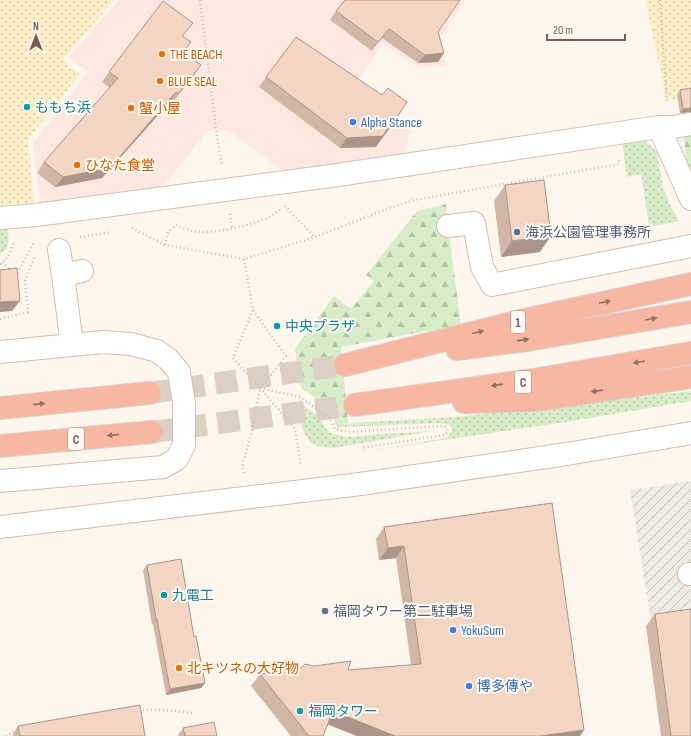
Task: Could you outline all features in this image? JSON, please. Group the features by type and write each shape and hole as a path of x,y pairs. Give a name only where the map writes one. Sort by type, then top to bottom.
{"highway":[{"name":"1","path":"691,284 524,320 345,365 527,340 691,312"},
{"name":"C","path":"691,354 534,380 355,405 537,400 691,377"},
{"path":"0,408 150,393"},
{"name":"C","path":"0,446 152,432"}],"street":[{"path":"0,218 36,215 331,176 674,126 691,200"},
{"path":"448,226 474,223 482,267 492,284 691,246"},
{"path":"59,250 73,273 72,345"},
{"path":"0,352 103,342 131,344 157,351 168,359 179,372 184,403 184,446 177,459 163,467 0,481"},
{"path":"0,527 353,485 567,454 691,433"}],"path":[{"path":"200,0 216,130 226,190"},
{"path":"660,0 667,101 674,126"},
{"path":"132,228 165,245 244,259 315,237 414,200"},
{"path":"165,245 168,232 176,225 194,231 213,231 232,228 249,225 270,217 285,206 315,237"},
{"path":"78,238 117,231"},
{"path":"0,319 28,312 25,281 34,259 34,243 17,274 2,263"},
{"path":"244,259 254,310 286,356 260,388 251,436 242,467 244,474"},
{"path":"254,310 233,358 295,429 302,466"},
{"path":"260,388 300,397 330,418 335,429 348,432 442,426 446,427 448,432 444,435 360,448"},
{"path":"135,710 164,710 192,713"},
{"path":"41,722 63,719"},
{"path":"6,736 21,728"}],"shaded area":[{"path":"119,0 466,0 439,40 446,65 419,68 383,44 353,86 381,95 402,111 396,121 413,120 403,159 282,170 228,130 216,130 206,132 159,192 40,203 33,143 88,72 68,58"},
{"path":"691,481 691,617 651,622 630,490"}],"green space":[{"path":"691,134 691,178 688,178 684,135"},
{"path":"639,138 645,141 657,152 663,188 679,221 649,227 641,174 627,177 622,141"},
{"path":"446,204 461,325 341,347 348,423 336,424 331,409 301,388 295,349 334,296 351,309 374,281 366,275 417,211"},
{"path":"7,227 8,246 0,255 0,228"},
{"path":"691,391 691,401 566,422 367,451 447,438 451,432 451,427 450,425 442,423 339,427 336,424 454,417"},
{"path":"299,402 320,419 325,428 331,433 337,435 357,436 438,430 334,448 320,447 308,439 302,428"}],"sand":[{"name":"ももち浜","path":"0,0 114,0 63,59 80,74 28,140 34,202 0,206"},
{"path":"645,0 691,0 691,96 667,101"}],"building":[{"path":"345,0 460,0 438,32 444,53 425,55 389,29 378,42 336,11"},
{"path":"163,1 193,23 182,36 191,42 183,52 201,65 178,94 176,92 110,168 63,177 44,162 118,78 109,72"},
{"path":"296,37 382,95 388,88 407,102 383,136 347,138 266,77"},
{"path":"691,88 691,108 683,109 680,90"},
{"path":"544,180 551,236 512,241 505,185"},
{"path":"17,268 20,301 0,302 0,270"},
{"path":"552,503 584,730 540,736 395,736 333,711 323,736 309,736 260,674 301,668 305,664 314,666 351,661 348,670 421,664 404,546 388,548 384,527"},
{"path":"181,559 194,637 196,636 205,683 170,689 147,565"},
{"path":"691,609 691,736 671,736 655,614"},
{"path":"140,705 145,736 20,736 18,726"},
{"path":"214,722 217,736 185,736 183,728"}],"tunnel":[{"path":"150,393 345,365"},
{"path":"152,432 355,405"}],"place":[{"name":"THE BEACH","path":"162,54"},
{"name":"BLUE SEAL","path":"160,81"},
{"name":"ももち浜","path":"27,107"},
{"name":"蟹小屋","path":"131,108"},
{"name":"Alpha Stance","path":"353,122"},
{"name":"ひなた食堂","path":"77,165"},
{"name":"海浜公園管理事務所","path":"517,232"},
{"name":"中央プラザ","path":"277,326"},
{"name":"九電工","path":"164,595"},
{"name":"福岡タワー第二駐車場","path":"325,611"},
{"name":"YokuSum","path":"453,630"},
{"name":"北キツネの大好物","path":"179,668"},
{"name":"博多傳や","path":"469,686"},
{"name":"福岡タワー","path":"300,711"}]}
